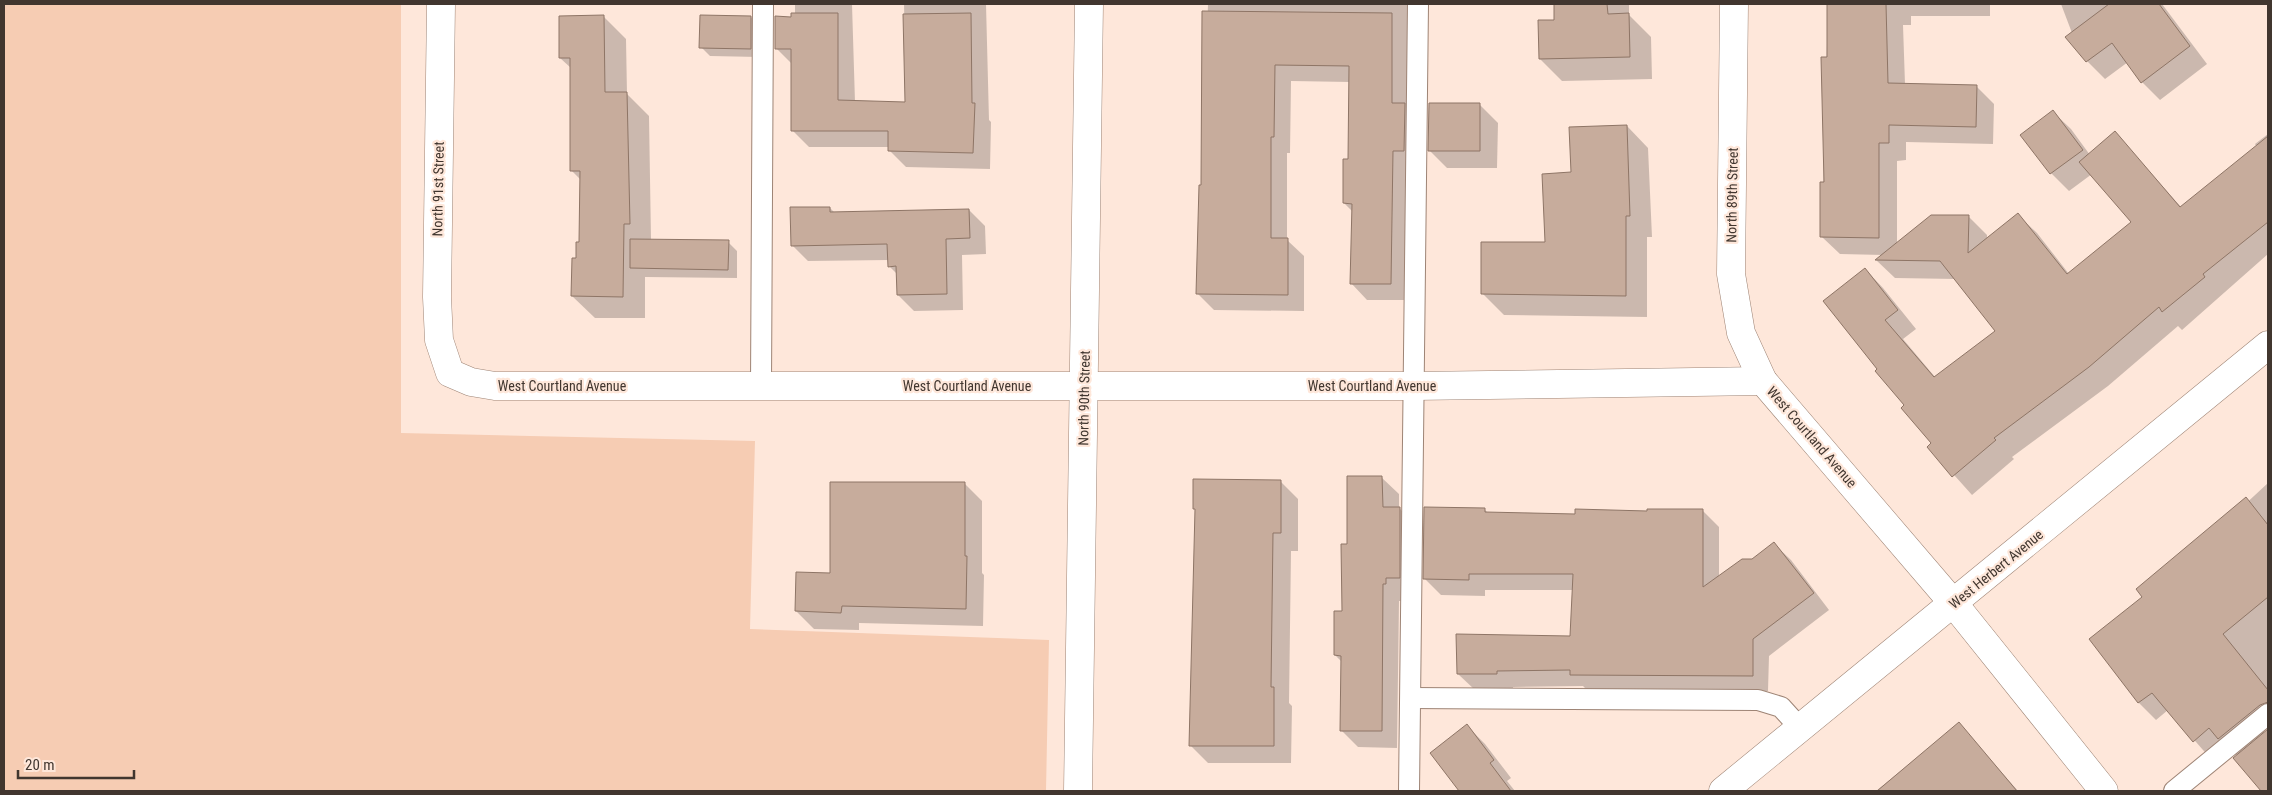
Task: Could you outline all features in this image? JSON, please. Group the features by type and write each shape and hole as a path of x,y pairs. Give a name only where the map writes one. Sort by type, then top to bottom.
{"street":[{"name":"North 91st Street","path":"441,4 437,297 440,340 450,373"},
{"name":"North 90th Street","path":"1078,791 1089,4"},
{"name":"North 89th Street","path":"1734,4 1731,274 1741,333 1764,381"},
{"name":"West Herbert Avenue","path":"1723,791 2268,346"},
{"name":"West Courtland Avenue","path":"450,373 471,382 495,386 1414,386 1764,381 1954,604 2104,791"}],"lane":[{"path":"761,386 763,4"},
{"path":"1410,791 1418,4"},
{"path":"1411,698 1758,700 1780,707 1800,728"},
{"path":"2174,791 2268,714"}],"shaded area":[{"path":"4,4 401,4 401,433 755,441 750,629 1049,640 1046,791 4,791"}],"building":[{"path":"1554,4 1607,4 1608,14 1629,13 1630,57 1539,59 1538,20 1554,20"},
{"path":"1827,4 1886,4 1888,83 1977,85 1976,127 1889,125 1889,143 1879,143 1879,238 1820,237 1820,182 1824,182 1821,57 1827,57"},
{"path":"2109,4 2159,4 2190,46 2141,83 2112,43 2086,62 2065,37"},
{"path":"1202,11 1392,13 1392,103 1405,103 1404,151 1393,151 1391,284 1350,284 1352,204 1343,203 1343,159 1348,159 1349,66 1275,65 1274,137 1271,137 1271,238 1288,238 1288,295 1196,294 1199,185 1201,185"},
{"path":"791,13 838,13 838,100 905,102 903,14 971,13 972,103 975,103 973,153 888,151 888,131 791,131 791,49 775,49 775,16 791,17"},
{"path":"604,15 605,92 627,92 630,224 624,224 623,297 571,296 572,258 576,258 576,242 579,242 580,171 570,171 570,58 559,58 559,16"},
{"path":"700,15 751,16 751,49 699,48"},
{"path":"1429,103 1480,103 1480,151 1428,151"},
{"path":"2053,110 2083,150 2050,174 2020,135"},
{"path":"1627,125 1630,216 1626,216 1626,296 1481,294 1481,242 1545,242 1542,174 1571,172 1569,127"},
{"path":"2115,131 2180,207 2268,136 2268,222 2203,274 2205,277 2162,312 2159,307 2089,367 1994,438 1996,440 1952,477 1927,447 1931,443 1901,408 1904,405 1875,371 1877,369 1823,301 1865,268 1898,310 1885,320 1934,377 1995,331 1940,261 1875,260 1931,215 1969,215 1968,253 2018,213 2067,274 2131,222 2079,162"},
{"path":"790,207 830,207 830,212 969,209 970,238 946,239 947,294 897,295 896,266 888,267 887,244 791,246"},
{"path":"630,239 729,240 728,270 630,268"},
{"path":"1347,476 1382,476 1383,507 1400,507 1400,578 1386,578 1386,584 1383,584 1382,731 1340,731 1341,656 1334,655 1334,611 1342,611 1341,544 1347,544"},
{"path":"1193,479 1281,480 1281,533 1273,533 1271,687 1274,687 1274,746 1189,746 1195,509 1193,509"},
{"path":"830,482 965,482 966,609 842,606 841,613 795,611 796,572 830,573"},
{"path":"2246,497 2268,525 2268,597 2223,634 2268,690 2268,702 2260,705 2218,739 2209,728 2193,742 2152,693 2138,703 2089,639 2142,597 2136,589"},
{"path":"1424,507 1485,508 1485,512 1575,514 1575,509 1647,511 1647,509 1703,509 1703,587 1742,559 1752,559 1774,542 1814,593 1753,639 1753,676 1570,675 1570,670 1497,671 1497,674 1457,674 1456,634 1570,636 1573,574 1469,574 1469,580 1423,579"},
{"path":"1959,722 2017,791 1877,791"},
{"path":"1467,724 1494,760 1490,763 1511,791 1459,791 1430,753"},
{"path":"2268,729 2268,791 2261,791 2233,758"}]}
